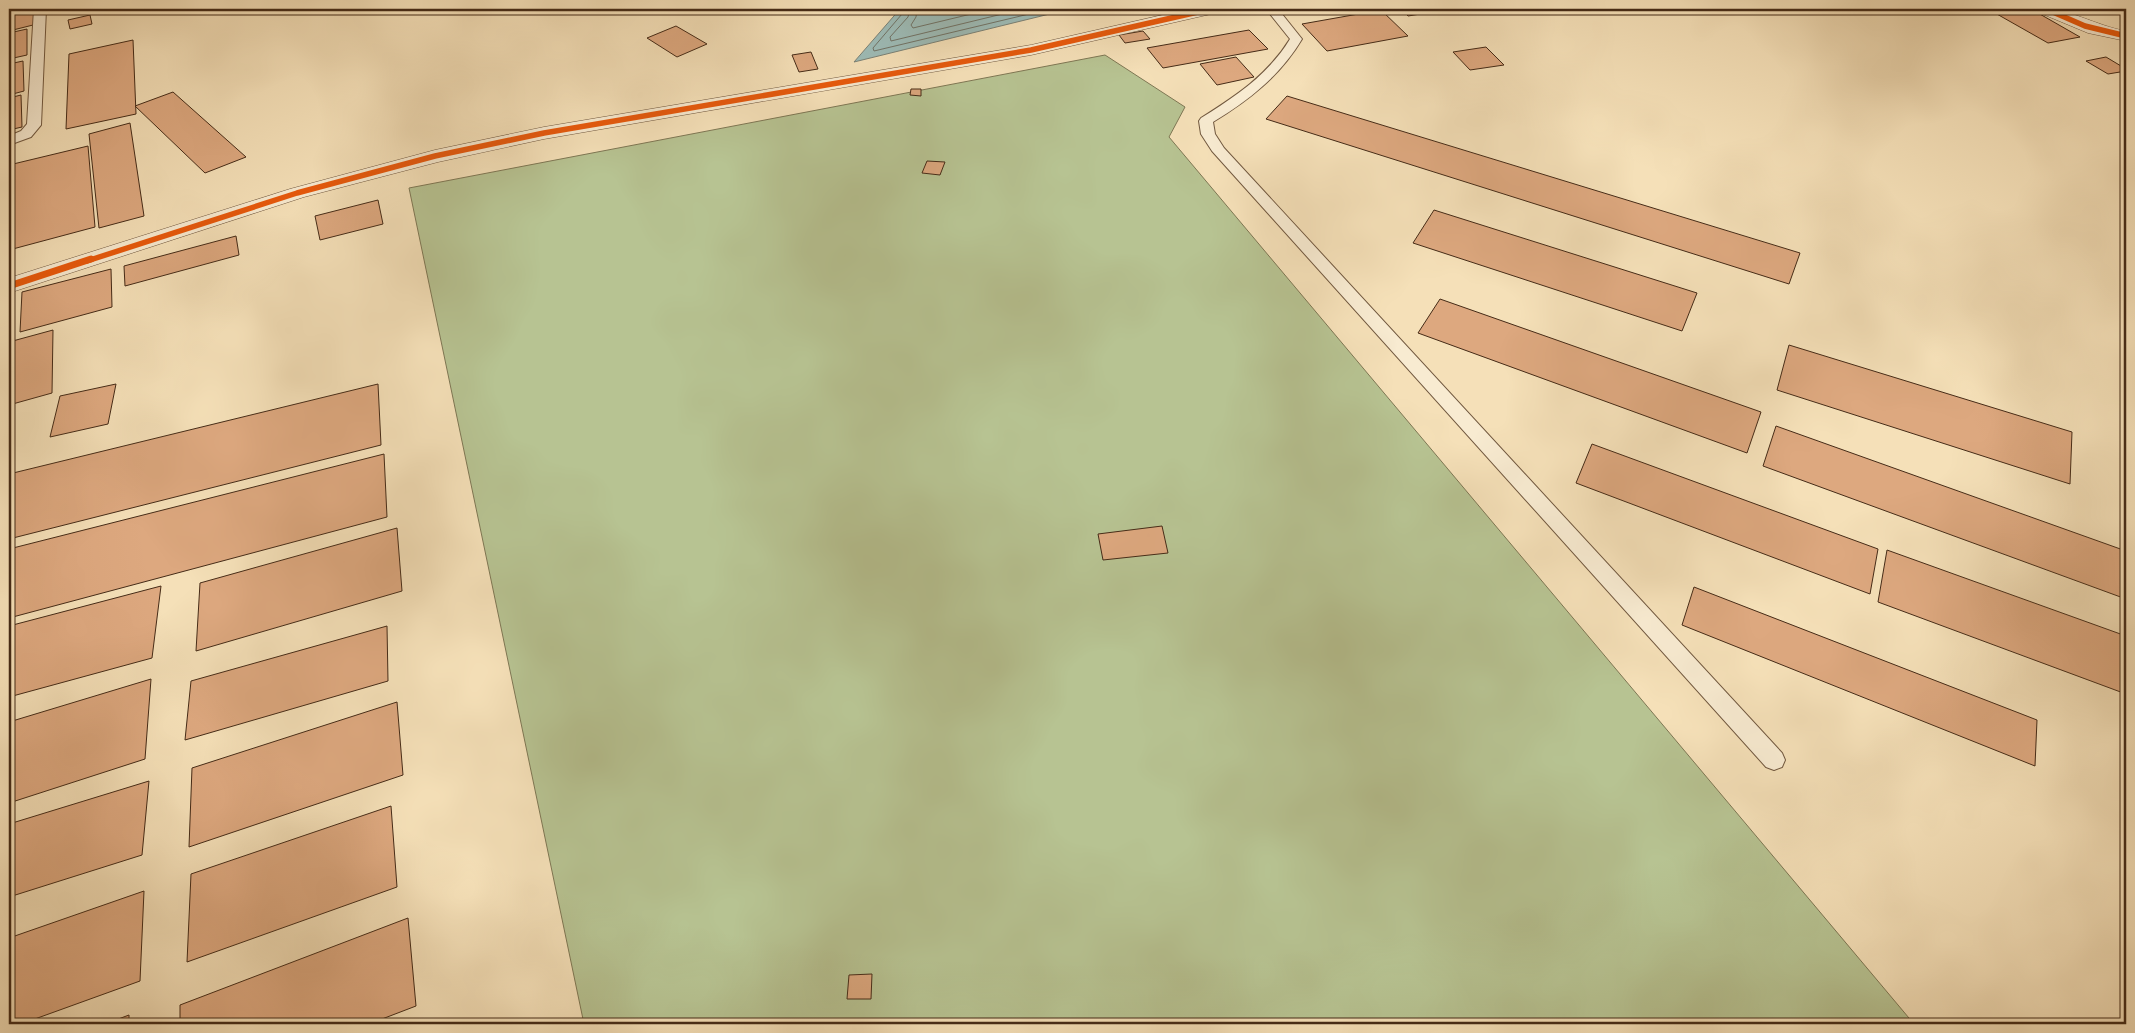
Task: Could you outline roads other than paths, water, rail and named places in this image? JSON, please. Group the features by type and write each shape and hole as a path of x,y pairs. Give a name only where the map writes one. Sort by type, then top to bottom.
{"street":[{"path":"9,286 297,193 435,156 544,133 1032,50 1211,9"},
{"path":"2046,9 2083,27 2126,36"}],"lane":[{"path":"9,142 26,134 34,125 40,9"},
{"path":"1272,9 1296,39 1289,52 1252,91 1206,121 1208,134 1219,151 1774,760"}],"water":[{"path":"900,9 1070,9 854,62"}]}
